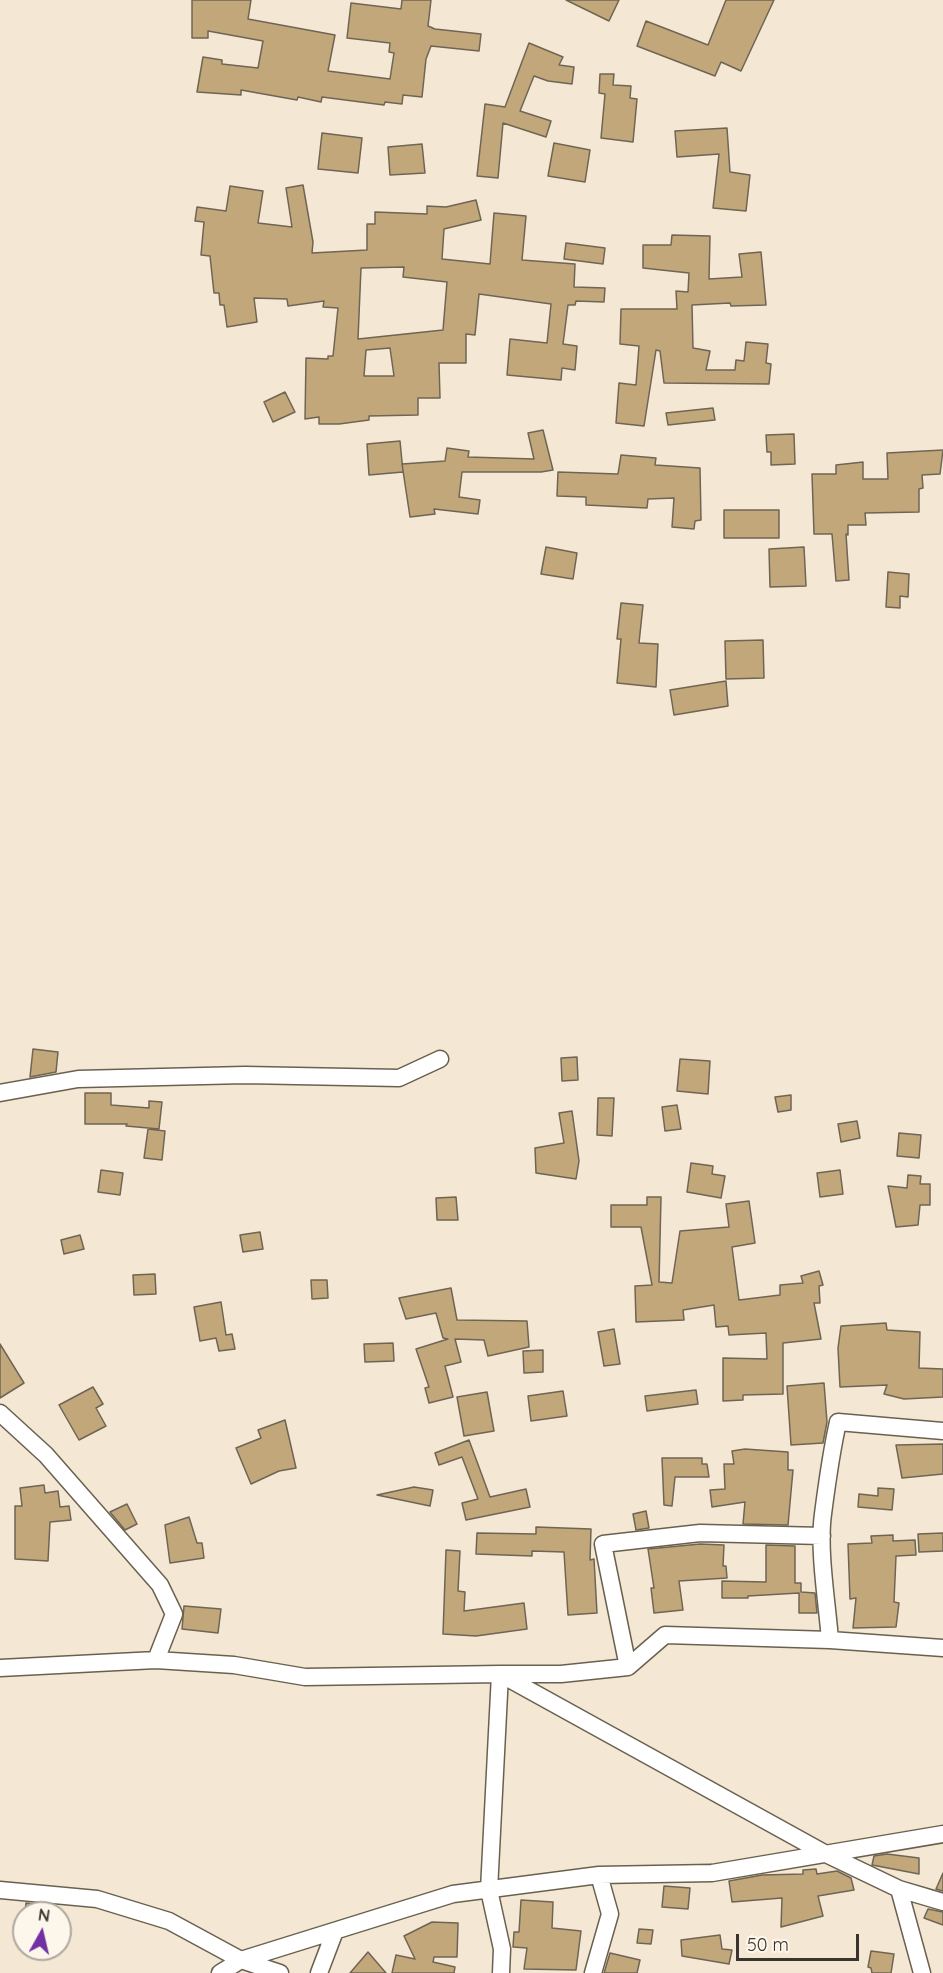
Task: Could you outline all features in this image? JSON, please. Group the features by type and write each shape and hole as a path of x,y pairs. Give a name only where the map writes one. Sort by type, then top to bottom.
{"street":[{"path":"0,1093 78,1079 245,1075 399,1078 440,1059"},
{"path":"0,1413 46,1455 160,1585 174,1614 156,1660"},
{"path":"830,1640 822,1536 830,1458 838,1422 943,1431"},
{"path":"628,1667 603,1544 700,1533 822,1536"},
{"path":"0,1668 156,1660 234,1665 305,1677 561,1674 628,1667 665,1635 830,1640 943,1648"},
{"path":"500,1674 826,1854 899,1889 943,1902"},
{"path":"500,1674 489,1890 502,1949 501,1973"},
{"path":"220,1973 241,1960 453,1894 599,1875 712,1873 943,1834"},
{"path":"592,1973 610,1914 599,1875"},
{"path":"899,1889 922,1973"},
{"path":"0,1890 97,1899 169,1921 241,1960 280,1973"},
{"path":"319,1973 335,1931"}],"building":[{"path":"192,0 251,0 248,19 335,35 328,71 390,79 394,53 389,52 390,43 347,38 351,3 401,9 402,0 431,0 428,26 435,29 481,34 479,51 431,46 426,59 422,97 403,95 402,104 385,102 384,105 322,97 321,102 298,97 297,100 241,90 241,95 197,92 203,57 222,60 222,64 258,68 263,41 208,31 208,38 192,38"},
{"path":"566,0 619,0 609,21"},
{"path":"726,0 774,0 741,71 721,62 715,76 637,46 646,21 708,45"},
{"path":"529,43 563,57 559,65 574,67 572,84 548,81 534,76 520,111 551,121 546,137 503,123 498,178 477,176 485,104 505,107"},
{"path":"600,74 614,74 613,85 631,86 630,98 637,99 633,142 601,138 605,94 599,93"},
{"path":"727,128 730,172 750,175 746,211 713,208 719,154 677,157 675,131"},
{"path":"322,133 362,138 358,173 318,169"},
{"path":"554,143 590,150 585,182 548,176"},
{"path":"422,144 425,173 390,175 388,147"},
{"path":"303,185 313,242 312,253 367,250 367,224 375,224 375,212 427,214 427,206 446,207 476,200 481,220 444,229 442,259 490,264 494,213 526,216 522,260 575,264 574,287 605,288 604,302 576,301 575,305 568,305 563,344 577,346 575,370 562,368 561,380 507,375 510,339 547,343 551,304 479,294 475,335 466,334 466,363 439,363 440,398 418,398 418,415 369,416 369,420 339,424 319,424 319,417 305,419 306,358 328,359 328,356 333,356 338,308 323,307 324,301 288,306 287,299 254,298 257,322 227,327 224,305 220,305 219,293 214,293 210,256 201,255 204,222 195,221 197,207 226,211 230,186 263,191 258,223 292,227 286,188","holes":["404,267 403,277 447,282 443,330 358,339 361,268","390,348 394,376 364,376 366,350"]},
{"path":"672,235 710,236 709,279 742,277 739,254 761,252 766,305 731,306 730,303 692,305 693,348 710,351 706,370 735,370 736,360 744,361 746,342 768,344 766,363 771,364 769,384 664,383 660,351 656,350 644,426 616,423 619,383 636,385 639,346 620,344 621,309 677,309 676,291 688,292 689,273 643,268 643,245 671,245"},
{"path":"566,243 605,248 603,264 564,259"},
{"path":"285,392 295,412 273,422 264,402"},
{"path":"713,408 715,420 668,425 666,413"},
{"path":"543,430 553,470 462,472 459,497 480,500 478,514 434,509 435,514 410,517 402,464 445,461 447,448 469,451 468,457 534,459 528,433"},
{"path":"794,434 795,464 771,465 771,452 767,452 766,435"},
{"path":"400,441 403,472 369,475 367,444"},
{"path":"943,450 940,474 922,475 923,488 919,489 919,512 865,513 866,525 848,525 848,535 846,534 849,580 836,581 832,534 814,534 812,474 836,474 836,465 863,462 863,479 888,479 887,453"},
{"path":"621,455 656,458 655,465 700,468 701,520 695,521 694,529 672,527 674,498 648,499 647,508 586,505 586,497 557,496 558,472 618,474"},
{"path":"724,510 779,510 779,538 724,538"},
{"path":"546,547 577,553 573,579 541,574"},
{"path":"804,547 806,586 770,587 769,549"},
{"path":"888,572 909,574 908,597 900,596 900,608 886,607"},
{"path":"621,603 643,605 639,643 658,644 656,687 617,683 621,639 617,639"},
{"path":"763,640 764,678 726,679 725,641"},
{"path":"726,681 728,706 674,715 670,690"},
{"path":"33,1049 58,1052 56,1072 30,1077"},
{"path":"577,1057 578,1080 562,1081 561,1058"},
{"path":"680,1059 710,1061 708,1094 677,1091"},
{"path":"85,1093 111,1093 111,1105 149,1108 149,1101 162,1102 159,1129 126,1126 127,1124 85,1124"},
{"path":"791,1095 791,1110 778,1112 775,1097"},
{"path":"598,1098 614,1098 612,1136 597,1135"},
{"path":"677,1105 681,1129 665,1131 662,1107"},
{"path":"572,1111 579,1161 576,1179 536,1173 535,1148 564,1143 559,1113"},
{"path":"857,1121 860,1138 841,1142 838,1124"},
{"path":"148,1129 165,1131 162,1160 144,1158"},
{"path":"899,1133 921,1135 919,1158 897,1156"},
{"path":"691,1163 713,1166 712,1174 725,1176 721,1198 687,1192"},
{"path":"101,1170 123,1173 120,1195 98,1192"},
{"path":"840,1170 843,1194 820,1197 817,1173"},
{"path":"908,1175 921,1176 920,1184 930,1184 930,1205 920,1205 918,1225 896,1227 888,1186 907,1188"},
{"path":"456,1197 458,1220 437,1220 436,1198"},
{"path":"647,1197 661,1197 659,1282 672,1283 680,1231 729,1227 726,1204 749,1201 755,1243 732,1247 739,1300 780,1295 780,1285 803,1283 801,1276 819,1271 823,1285 819,1286 820,1303 814,1303 821,1339 783,1343 783,1394 743,1395 743,1400 723,1401 723,1358 767,1359 766,1333 729,1335 728,1326 716,1327 714,1305 683,1310 684,1320 636,1322 635,1286 652,1285 641,1227 611,1227 611,1205 647,1205"},
{"path":"260,1232 263,1249 243,1252 240,1235"},
{"path":"80,1235 84,1249 64,1254 61,1240"},
{"path":"155,1274 156,1294 134,1295 133,1275"},
{"path":"311,1280 327,1280 328,1298 312,1299"},
{"path":"451,1288 457,1320 527,1321 529,1347 488,1356 484,1340 455,1339 461,1362 445,1366 453,1397 429,1403 425,1388 429,1387 416,1349 448,1339 443,1338 436,1313 406,1319 399,1298"},
{"path":"221,1302 226,1335 232,1334 235,1349 219,1351 216,1338 200,1341 194,1307"},
{"path":"886,1323 887,1330 920,1332 919,1368 943,1369 943,1397 904,1399 884,1394 887,1385 840,1387 838,1348 841,1326"},
{"path":"614,1329 620,1364 604,1366 598,1332"},
{"path":"393,1343 394,1361 365,1362 364,1344"},
{"path":"0,1344 24,1383 0,1398"},
{"path":"543,1350 543,1372 524,1373 523,1351"},
{"path":"824,1383 827,1422 823,1443 791,1445 787,1386"},
{"path":"93,1387 103,1404 96,1408 106,1426 79,1440 59,1405"},
{"path":"696,1390 698,1404 647,1411 645,1396"},
{"path":"563,1391 567,1416 531,1421 528,1396"},
{"path":"487,1392 494,1431 464,1436 457,1397"},
{"path":"285,1420 296,1468 279,1471 251,1484 236,1448 261,1438 258,1430"},
{"path":"469,1440 490,1497 526,1489 530,1507 466,1520 462,1503 478,1499 462,1457 439,1465 435,1453"},
{"path":"943,1444 943,1474 902,1478 896,1445"},
{"path":"745,1449 788,1452 788,1470 793,1470 788,1525 743,1524 745,1502 712,1507 710,1490 725,1489 724,1464 734,1464 732,1451"},
{"path":"662,1458 702,1458 702,1464 707,1464 709,1477 675,1477 672,1506 664,1505"},
{"path":"44,1485 45,1493 58,1491 60,1507 69,1506 71,1520 50,1522 48,1561 15,1559 15,1506 22,1506 20,1488"},
{"path":"414,1487 433,1490 430,1506 377,1495"},
{"path":"878,1488 894,1489 892,1510 858,1507 859,1494 878,1496"},
{"path":"127,1504 137,1524 125,1530 110,1512"},
{"path":"646,1511 649,1528 636,1530 633,1514"},
{"path":"189,1517 197,1543 202,1543 204,1558 170,1563 165,1525"},
{"path":"536,1527 591,1529 590,1560 594,1559 597,1613 568,1615 564,1552 532,1551 532,1556 476,1554 477,1533 536,1534"},
{"path":"943,1533 943,1551 919,1552 918,1534"},
{"path":"893,1535 893,1541 915,1540 916,1555 896,1556 894,1602 899,1603 896,1627 853,1628 856,1598 850,1599 848,1544 872,1543 871,1536"},
{"path":"700,1544 724,1545 723,1566 726,1566 727,1578 679,1581 683,1610 654,1613 651,1588 654,1588 648,1549"},
{"path":"766,1545 795,1546 795,1583 801,1583 801,1592 815,1593 817,1613 799,1613 799,1593 722,1598 722,1581 766,1582"},
{"path":"446,1550 460,1551 458,1591 465,1592 464,1611 524,1603 527,1629 476,1636 443,1634"},
{"path":"184,1606 221,1609 218,1633 182,1629"},
{"path":"887,1854 919,1858 919,1874 872,1865 874,1856"},
{"path":"816,1869 817,1874 837,1871 851,1878 854,1890 818,1896 823,1916 781,1927 782,1898 732,1902 729,1881 762,1875 803,1874 803,1870"},
{"path":"943,1873 943,1891 936,1889"},
{"path":"664,1886 690,1888 688,1909 662,1907"},
{"path":"521,1900 553,1902 552,1928 581,1931 576,1970 524,1969 527,1948 513,1947 514,1932 519,1932"},
{"path":"928,1909 943,1912 943,1925 924,1918"},
{"path":"432,1922 458,1923 457,1957 434,1957 433,1962 455,1967 454,1973 392,1973 396,1955 415,1959 404,1936"},
{"path":"639,1929 653,1930 651,1944 637,1943"},
{"path":"720,1935 722,1949 732,1950 729,1964 682,1956 681,1940"},
{"path":"871,1951 894,1954 891,1973 872,1973 871,1968 868,1967"},
{"path":"368,1952 386,1973 350,1973"},
{"path":"610,1953 640,1960 637,1973 604,1973"}]}
